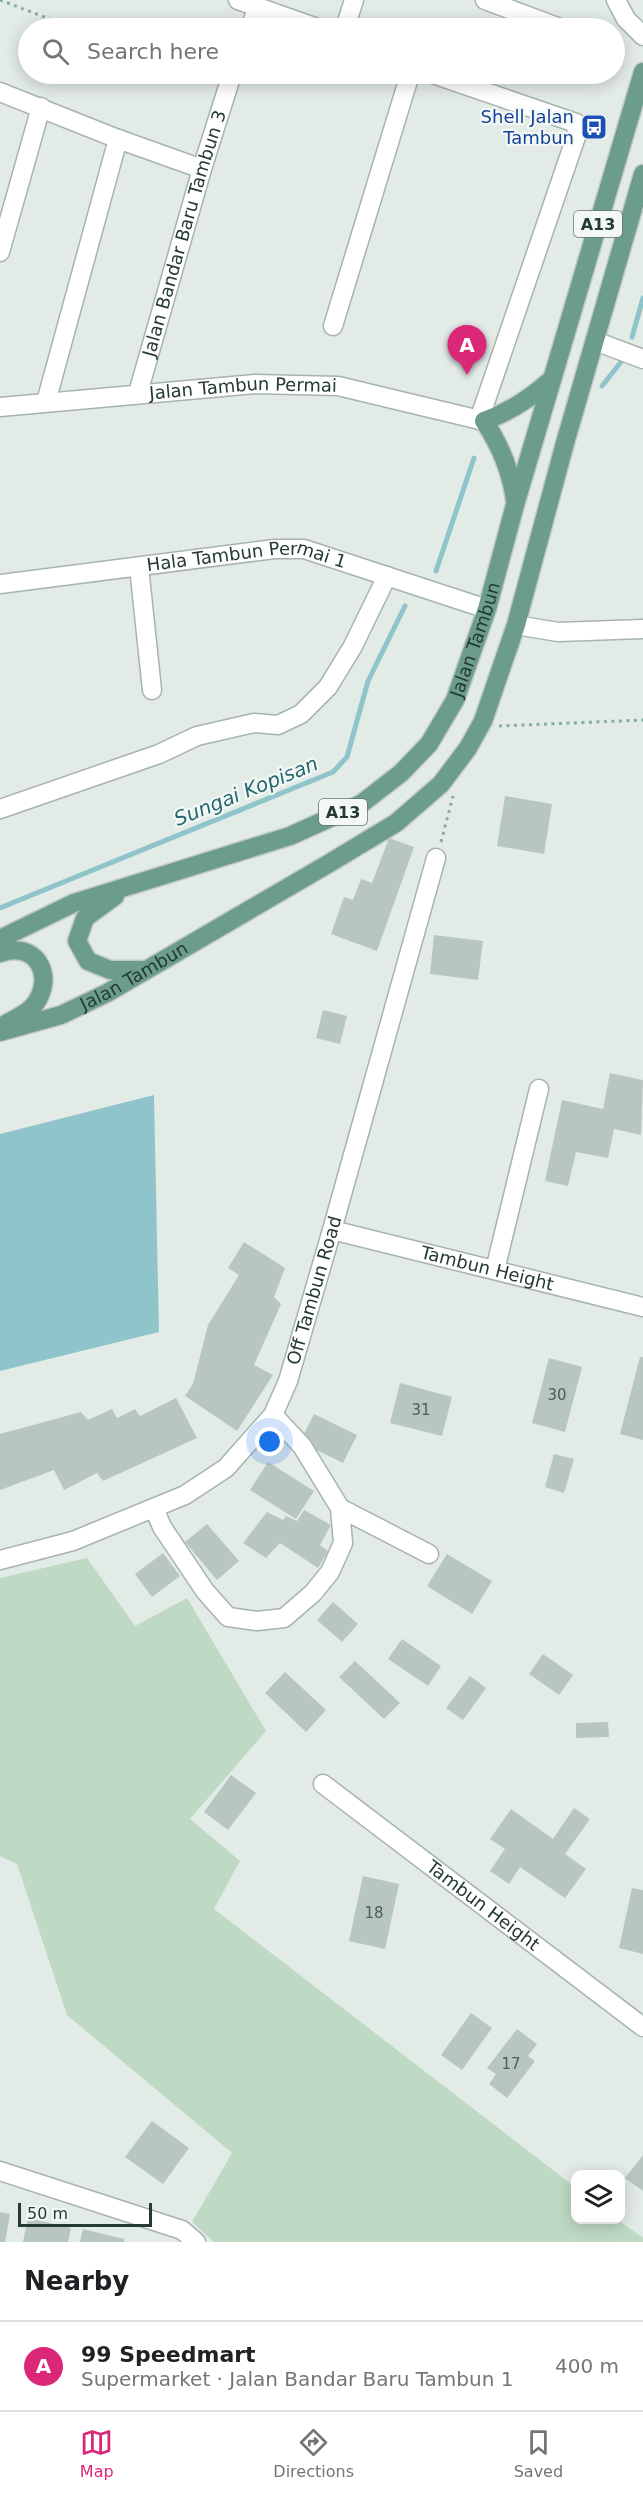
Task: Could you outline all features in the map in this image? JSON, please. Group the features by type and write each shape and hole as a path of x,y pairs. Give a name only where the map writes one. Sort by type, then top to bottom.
{"main road":[{"name":"Jalan Tambun","path":"0,939 74,903 290,836 361,804 401,773 429,744 455,700 487,609 515,505 643,72"},
{"name":"Jalan Tambun","path":"0,1030 61,1016 107,993 396,823 441,784 483,721 516,626 643,174"},
{"path":"515,505 512,479 496,440 482,420 507,413 539,391 553,377"},
{"path":"129,886 85,918 77,940 88,961 110,970 144,970"},
{"path":"0,953 10,949 28,952 43,968 44,988 34,1007 0,1030"}],"street":[{"path":"238,0 289,18"},
{"path":"348,18 354,0"},
{"path":"484,0 533,18"},
{"path":"616,0 626,19 643,36"},
{"path":"253,18 258,7"},
{"name":"Jalan Bandar Baru Tambun 3","path":"138,393 229,84"},
{"path":"333,326 407,84"},
{"path":"462,84 576,123 577,134 482,420"},
{"path":"0,92 118,139 202,169"},
{"path":"0,252 41,107"},
{"path":"45,402 118,139"},
{"path":"595,341 643,359"},
{"name":"Jalan Tambun Permai","path":"0,407 255,384 338,386 482,420"},
{"name":"Hala Tambun Permai 1","path":"0,584 274,549 303,549 487,609"},
{"path":"139,567 152,690"},
{"path":"0,809 159,754 197,736 254,723 278,725 302,714 328,687 353,646 387,576"},
{"path":"516,626 558,632 643,630"},
{"name":"Off Tambun Road","path":"0,1560 73,1541 185,1495 226,1468 273,1415 288,1381 436,858"},
{"path":"495,1270 539,1089"},
{"name":"Tambun Height","path":"332,1230 643,1306"},
{"path":"154,1508 162,1527 213,1600 228,1617 257,1621 284,1618 313,1593 330,1572 343,1544 340,1508 302,1446 273,1415"},
{"path":"340,1508 429,1554"},
{"name":"Tambun Height","path":"323,1784 643,2027"},
{"path":"0,2171 182,2230 196,2242"}],"path":[{"path":"0,0 47,18"},
{"path":"483,721 492,726 643,720"},
{"path":"436,858 457,779 457,762"}],"green space":[{"path":"87,1558 135,1626 187,1598 266,1731 190,1819 240,1861 214,1909 571,2184 571,2224 624,2224 643,2238 643,2242 214,2242 192,2222 232,2153 67,2015 17,1864 0,1856 0,1578"}],"water":[{"path":"154,1095 159,1332 0,1371 0,1134"}],"building":[{"path":"505,796 552,804 544,854 497,846"},
{"path":"389,838 414,847 377,951 331,934 344,897 353,900 361,879 372,883"},
{"path":"434,935 483,941 478,980 430,974"},
{"path":"323,1010 347,1016 340,1044 316,1038"},
{"path":"610,1073 643,1080 641,1135 614,1129 608,1158 576,1152 568,1186 545,1181 562,1100 603,1109"},
{"path":"244,1242 285,1268 274,1297 281,1304 254,1365 273,1375 237,1431 185,1396 193,1384 208,1325 239,1275 228,1268"},
{"path":"640,1357 643,1357 643,1440 620,1434"},
{"path":"549,1358 582,1367 565,1432 532,1423"},
{"path":"400,1383 452,1397 442,1436 390,1423"},
{"path":"176,1398 197,1438 103,1481 97,1473 64,1490 54,1470 0,1490 0,1434 81,1412 88,1420 112,1409 117,1418 135,1409 140,1416"},
{"path":"314,1414 357,1435 343,1463 300,1442"},
{"path":"554,1454 574,1459 564,1493 545,1487"},
{"path":"268,1462 314,1491 296,1519 250,1490"},
{"path":"304,1510 331,1525 320,1545 328,1551 318,1568 280,1543 266,1558 243,1543 267,1512 283,1520 286,1516 297,1521"},
{"path":"207,1524 239,1561 217,1580 185,1542"},
{"path":"163,1553 180,1576 152,1597 135,1574"},
{"path":"447,1554 492,1581 472,1614 427,1586"},
{"path":"333,1602 358,1624 342,1642 317,1620"},
{"path":"402,1639 441,1666 428,1686 388,1659"},
{"path":"543,1654 573,1675 559,1695 529,1674"},
{"path":"355,1661 400,1703 384,1719 339,1677"},
{"path":"285,1672 326,1710 306,1732 265,1693"},
{"path":"470,1676 486,1688 463,1720 446,1708"},
{"path":"608,1722 609,1737 576,1738 576,1723"},
{"path":"231,1775 256,1793 228,1830 204,1812"},
{"path":"574,1808 590,1819 565,1854 586,1869 565,1898 520,1867 509,1884 490,1871 505,1849 490,1839 511,1809 553,1839"},
{"path":"363,1876 399,1884 385,1949 349,1941"},
{"path":"632,1888 643,1890 643,1954 619,1948"},
{"path":"471,2013 492,2028 462,2070 441,2055"},
{"path":"517,2029 537,2044 528,2056 535,2061 507,2098 489,2084 496,2074 487,2068"},
{"path":"152,2121 189,2148 163,2184 125,2157"},
{"path":"643,2155 643,2191 625,2178"},
{"path":"0,2212 10,2214 5,2242 0,2242"},
{"path":"28,2218 71,2228 68,2242 23,2242"},
{"path":"83,2229 124,2239 124,2242 80,2242"}],"waterway":[{"path":"632,337 643,298"},
{"path":"602,386 621,362"},
{"path":"436,571 474,458"},
{"name":"Sungai Kopisan","path":"0,908 333,772 347,757 368,681 405,606"}],"place":[{"name":"Shell Jalan Tambun","path":"594,127"},
{"name":"99 Speedmart","path":"467,375"}]}
